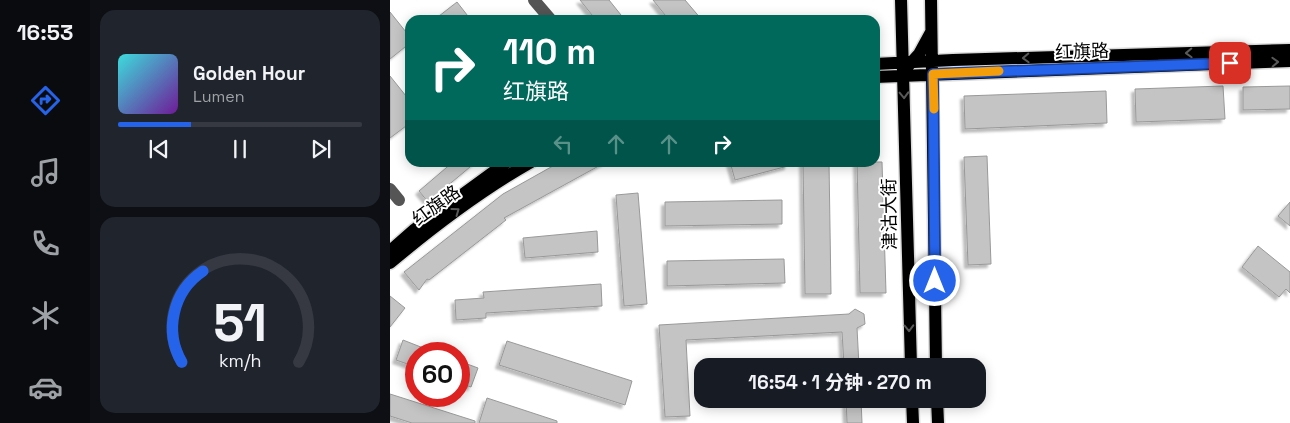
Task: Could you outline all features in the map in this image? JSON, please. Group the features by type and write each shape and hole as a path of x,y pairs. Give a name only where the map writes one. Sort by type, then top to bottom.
{"main road":[{"name":"津沽大街","path":"901,0 905,67 911,358"},
{"path":"931,0 936,358"},
{"path":"880,67 894,54 902,29"},
{"path":"905,67 932,29"},
{"name":"红旗路","path":"905,67 1290,50"},
{"name":"红旗路","path":"880,70 905,67 1290,61"},
{"name":"红旗路","path":"390,251 500,167"},
{"name":"红旗路","path":"390,263 421,237 496,182 522,167"},
{"path":"912,408 913,423"},
{"path":"937,408 938,423"}],"lane":[{"path":"534,0 547,15"},
{"path":"390,189 399,200"}],"building":[{"path":"580,0 609,0 621,15 592,15"},
{"path":"653,0 685,0 698,15 665,15"},
{"path":"457,2 467,15 440,15"},
{"path":"390,12 405,31 405,47 390,59"},
{"path":"390,76 405,95 405,127 390,138"},
{"path":"1223,86 1225,119 1136,122 1135,89"},
{"path":"1290,86 1290,109 1243,110 1243,87"},
{"path":"1106,91 1107,123 965,129 964,96"},
{"path":"987,156 991,264 968,265 964,157"},
{"path":"880,162 882,162 886,293 860,293 857,167 880,167"},
{"path":"447,167 470,167 428,202 419,191"},
{"path":"551,167 597,167 504,218 506,220 429,280 427,279 419,290 404,272 503,194"},
{"path":"731,167 784,167 735,180"},
{"path":"803,167 829,167 831,294 805,294"},
{"path":"638,193 647,304 624,306 616,195"},
{"path":"782,200 782,224 665,226 665,202"},
{"path":"1290,202 1290,226 1278,216"},
{"path":"597,231 598,252 525,258 523,238"},
{"path":"1258,246 1290,272 1290,293 1286,289 1279,297 1242,267"},
{"path":"784,259 785,283 667,286 667,261"},
{"path":"601,284 602,306 486,313 486,318 456,320 455,300 484,298 483,292"},
{"path":"390,296 405,308 390,327"},
{"path":"855,309 864,314 865,324 857,328 859,358 844,358 842,332 686,340 690,416 665,417 659,325 849,314"},
{"path":"403,340 408,342 405,342 405,363 396,360"},
{"path":"507,341 632,381 625,405 499,365"},
{"path":"470,365 478,368 470,387"},
{"path":"390,394 405,399 405,407 431,407 475,421 475,423 412,423 390,416"},
{"path":"487,398 557,421 557,423 479,423"},
{"path":"846,408 861,408 862,423 847,423"}],"slow traffic":[{"path":"934,109 933,74 999,71"}],"route":[{"path":"935,281 933,74 1230,63"}]}
